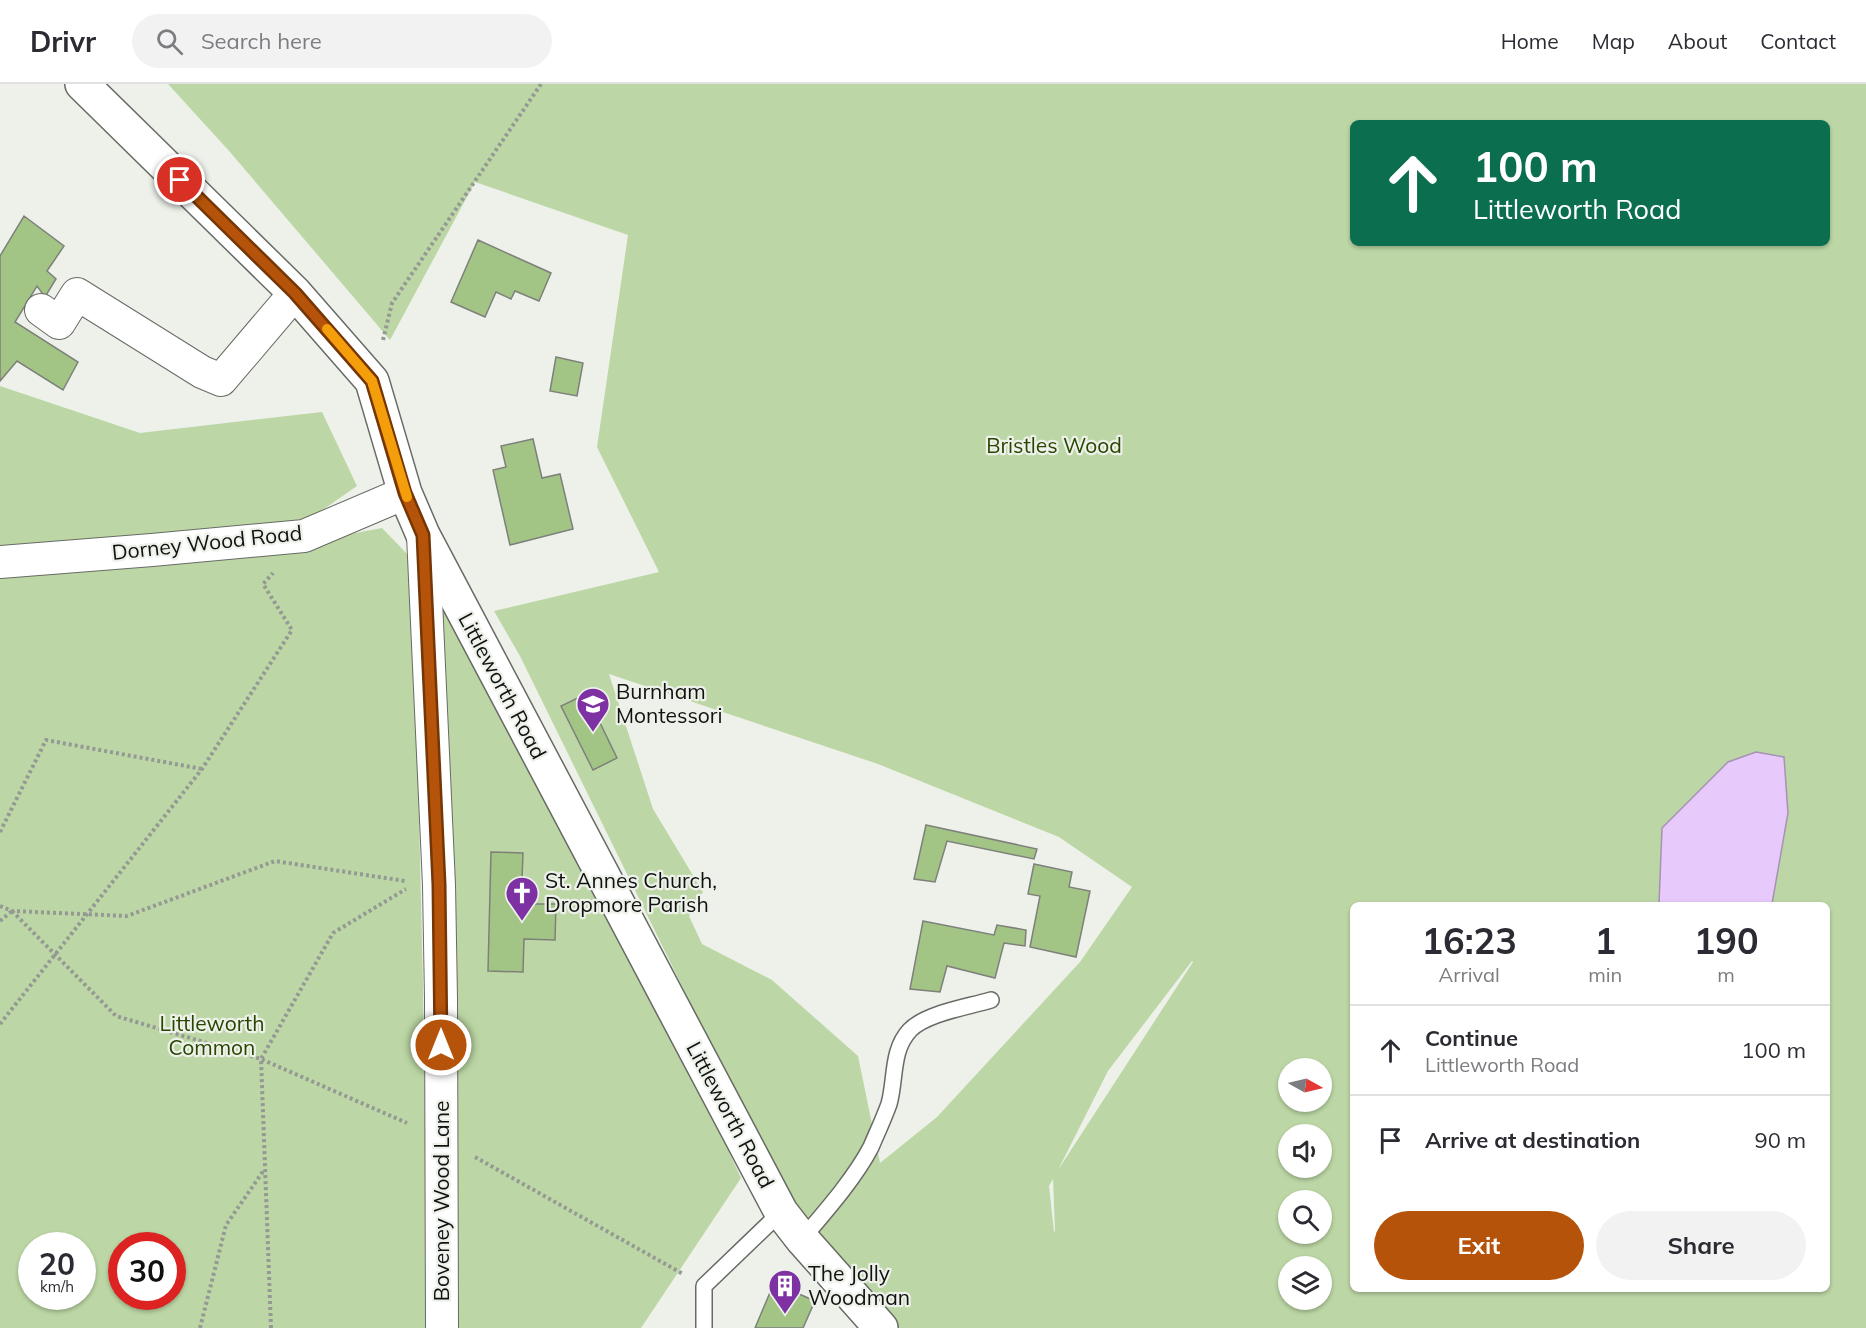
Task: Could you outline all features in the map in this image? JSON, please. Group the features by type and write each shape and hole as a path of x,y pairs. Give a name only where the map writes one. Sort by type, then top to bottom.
{"street":[{"name":"Littleworth Road","path":"82,84 295,293 372,381 405,493 423,535 781,1212 881,1328"},
{"path":"41,310 59,323 77,294 202,372 220,380 295,293"},
{"name":"Dorney Wood Road","path":"0,562 304,536 405,493"},
{"name":"Boveney Wood Lane","path":"423,535 428,884 441,1138 442,1328"}],"lane":[{"path":"802,1239 832,1204 870,1148 889,1104 897,1051 909,1031 922,1020 991,1000"},
{"path":"704,1328 704,1286 781,1212"}],"path":[{"path":"372,381 392,303 541,84"},
{"path":"0,1024 202,769 292,630 263,584 304,536"},
{"path":"0,832 46,740 202,769"},
{"path":"0,906 12,911 127,916 275,861 428,884"},
{"path":"271,1328 261,1059 333,933 428,884"},
{"path":"0,921 12,911"},
{"path":"12,911 116,1016 261,1059 441,1138 704,1286"},
{"path":"200,1328 226,1225 265,1170"}],"green space":[{"name":"Bristles Wood","path":"168,84 1866,84 1866,1328 891,1328 817,1261 520,656 494,611 659,572 597,447 628,235 475,182 390,340 230,152","holes":["609,674 878,764 1059,837 1132,887 1080,962 937,1117 880,1163 858,1056 772,980 702,944 689,916 703,892 653,809","1193,962 1058,1170 1108,1071","1053,1179 1055,1231 1054,1232 1049,1186"]},
{"path":"0,386 140,433 322,412 357,486 311,518 274,529 0,548"},
{"name":"Littleworth Common","path":"382,528 413,560 428,1328 0,1328 0,575 218,559"},
{"path":"440,584 683,1052 741,1178 641,1328 452,1328"}],"shaded area":[{"path":"1756,752 1784,757 1788,813 1772,902 1659,902 1662,828 1728,762"}],"building":[{"path":"24,216 64,246 47,271 56,279 45,297 37,286 15,322 78,362 63,390 17,361 0,381 0,256"},
{"path":"478,240 551,273 539,301 515,291 511,299 496,292 485,317 451,302"},
{"path":"556,357 583,363 577,396 550,391"},
{"path":"533,439 542,478 560,474 573,529 510,545 493,470 506,467 501,446"},
{"path":"586,694 617,758 593,770 561,706"},
{"path":"926,825 1037,849 1034,859 947,841 935,882 914,879"},
{"name":"St. Annes Church, Dropmore Parish","path":"491,852 523,853 521,904 556,904 555,940 524,939 523,972 488,971"},
{"path":"1034,864 1072,872 1069,887 1090,891 1076,957 1030,947 1040,896 1028,894"},
{"path":"923,921 994,935 997,925 1026,930 1025,946 1004,943 995,978 947,966 940,992 910,989"},
{"name":"The Jolly Woodman","path":"774,1283 815,1301 803,1328 755,1328"}],"slow traffic":[{"path":"327,329 372,381 407,497"}],"place":[{"name":"Burnham Montessori","path":"593,733"},
{"name":"St. Annes Church, Dropmore Parish","path":"522,922"},
{"name":"The Jolly Woodman","path":"785,1315"}],"route":[{"path":"180,180 295,293 372,381 405,493 423,535 439,885 441,1045"}]}
